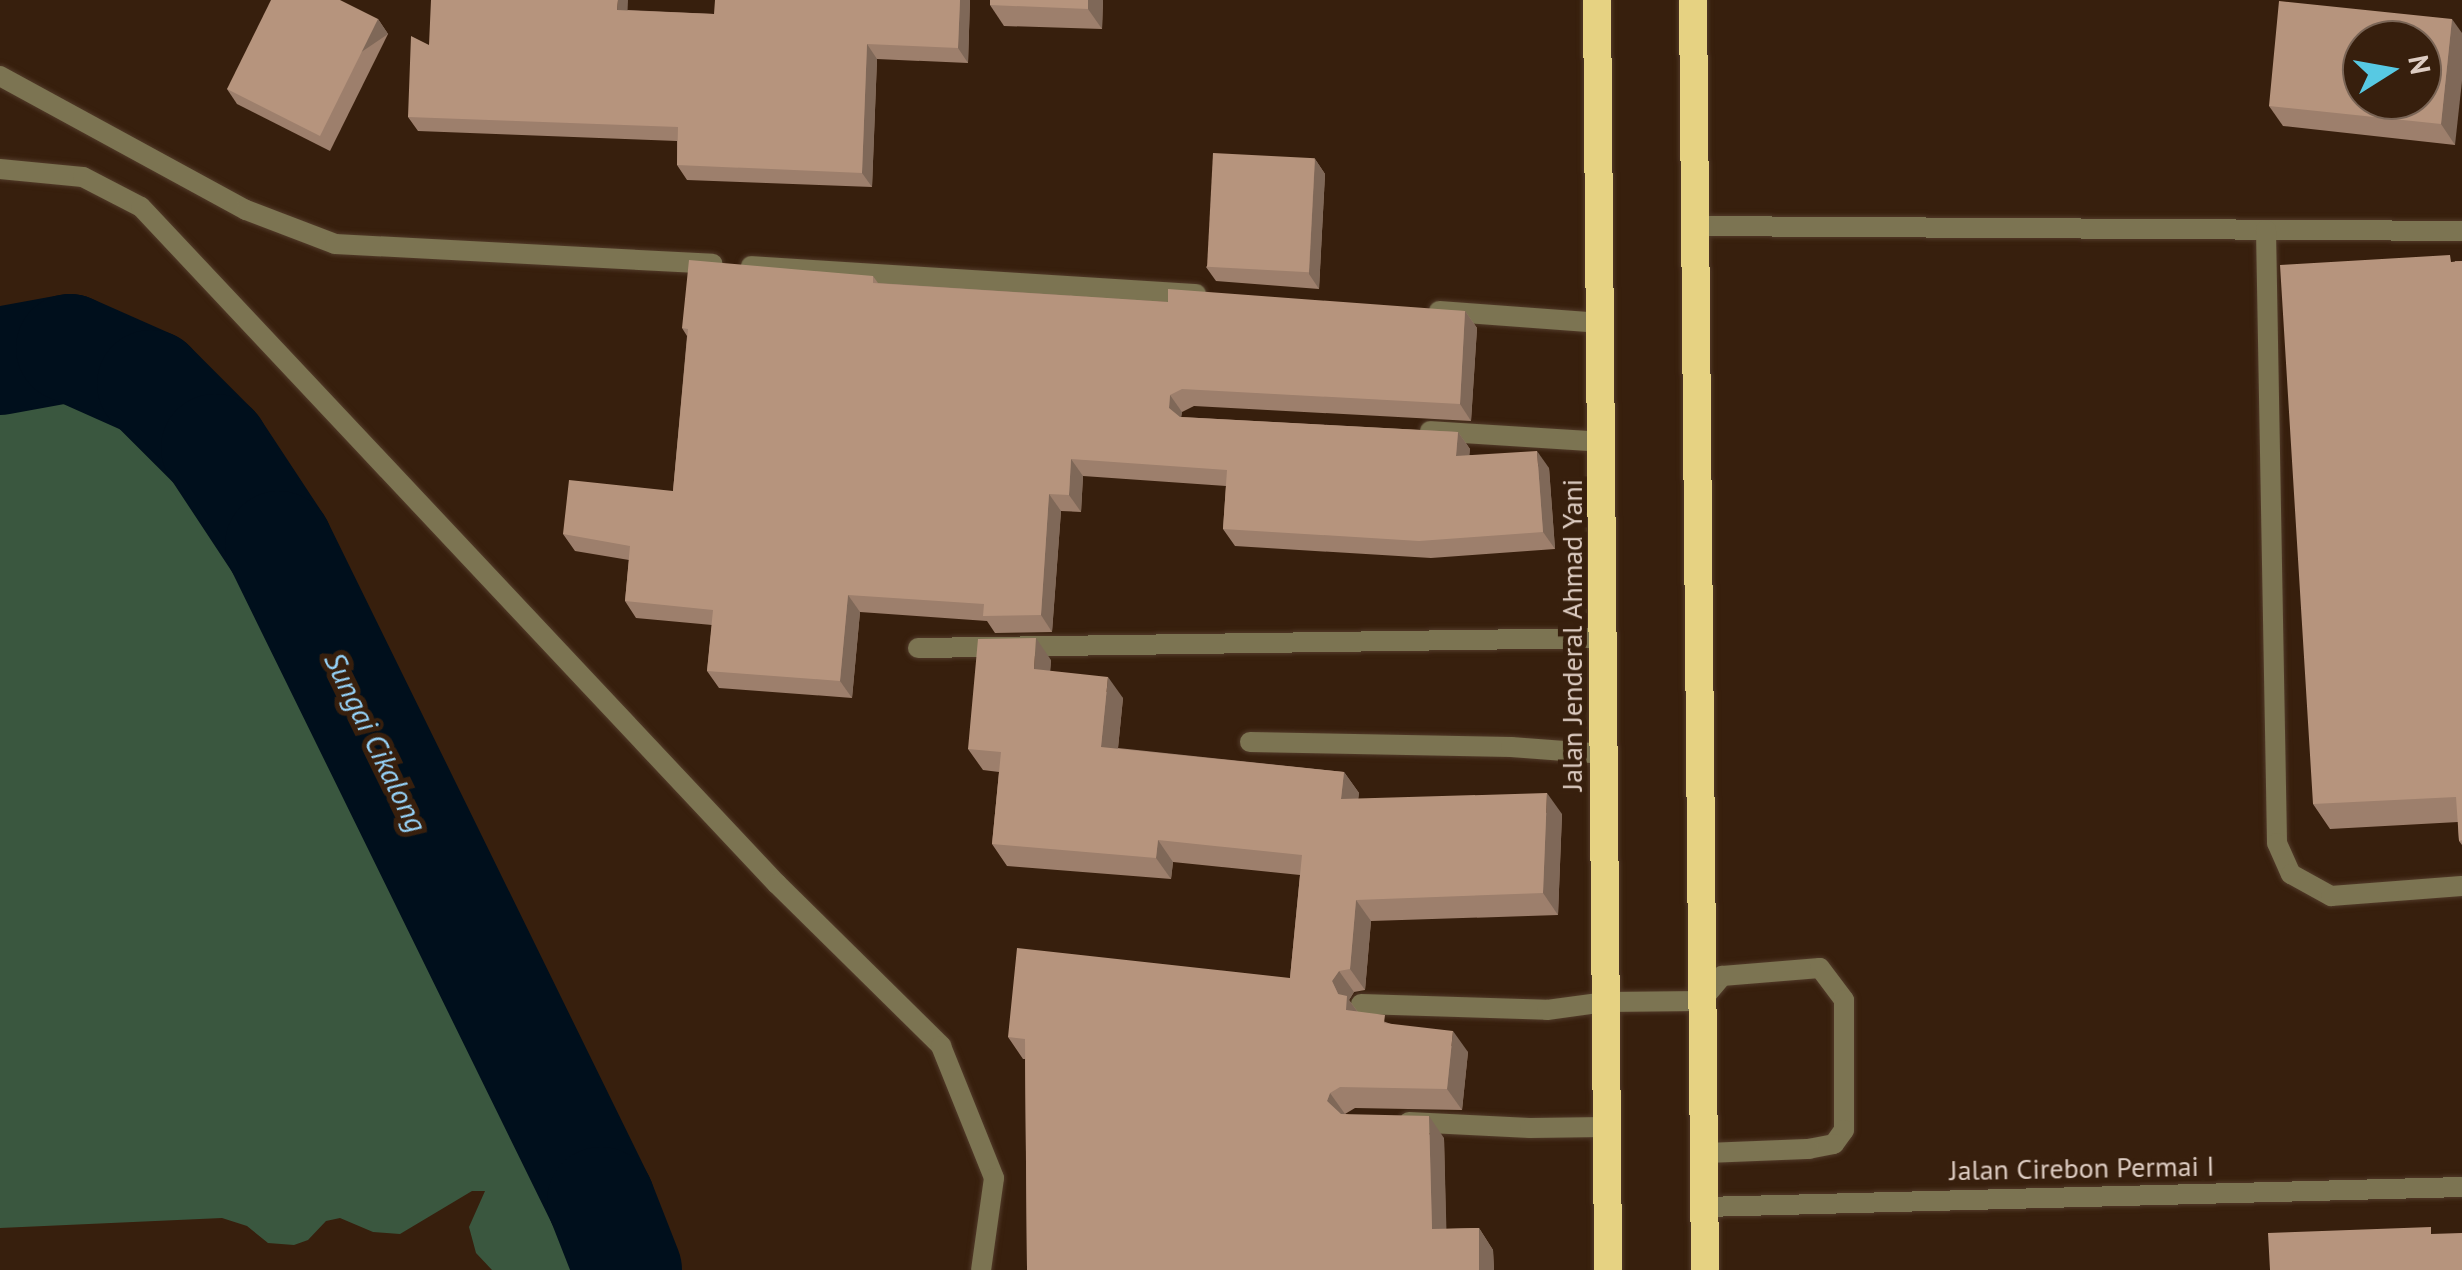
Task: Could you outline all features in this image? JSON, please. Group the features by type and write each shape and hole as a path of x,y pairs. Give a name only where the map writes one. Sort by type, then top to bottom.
{"highway":[{"name":"Jalan Jenderal Ahmad Yani","path":"1597,0 1608,1270"},
{"path":"1693,0 1705,1270"}],"street":[{"path":"0,76 246,210 335,244 1211,295"},
{"path":"0,169 83,178 141,206 777,884 942,1046 994,1178 981,1270"},
{"path":"1694,226 2462,231"},
{"path":"2266,230 2277,843 2291,874 2331,896 2462,886"},
{"path":"1426,310 1602,322"},
{"path":"1410,430 1603,442"},
{"path":"918,648 1604,638"},
{"path":"1250,742 1511,747 1605,754"},
{"path":"1361,1004 1547,1010 1606,1002 1701,1001 1722,976 1820,968 1844,1000 1844,1130 1834,1144 1704,1153"},
{"path":"1393,1122 1606,1126"},
{"name":"Jalan Cirebon Permai I","path":"1704,1207 2462,1186"}],"green space":[{"path":"65,379 96,385 159,415 217,493 300,638 415,917 523,1090 606,1270 492,1270 476,1253 469,1227 485,1191 472,1191 400,1234 373,1232 340,1218 326,1221 308,1240 294,1245 268,1243 247,1226 222,1218 0,1228 0,403 38,384"}],"building":[{"path":"271,0 340,0 378,19 320,136 227,89"},
{"path":"431,0 618,0 617,10 714,14 715,0 960,0 958,48 867,44 862,173 677,165 678,127 408,117 411,36 429,45"},
{"path":"990,0 1088,0 1088,9 990,5"},
{"path":"2279,1 2452,19 2442,114 2442,20 2342,20 2342,114 2269,106"},
{"path":"2403,120 2441,120 2441,124"},
{"path":"1213,153 1315,158 1309,272 1207,267"},
{"path":"2450,255 2451,262 2462,261 2459,841 2456,797 2313,804 2280,265"},
{"path":"689,260 873,276 873,283 1168,302 1168,289 1465,311 1460,404 1182,389 1170,395 1169,408 1180,417 1458,432 1456,456 1537,451 1543,532 1419,541 1223,529 1227,470 1071,459 1069,495 1049,494 1041,615 983,616 984,604 848,595 840,681 707,671 713,610 625,601 630,546 563,534 569,480 673,491 688,329 682,328"},
{"path":"1036,638 1034,669 1108,677 1101,747 1344,772 1341,799 1547,793 1543,893 1356,900 1350,969 1339,971 1332,981 1338,994 1347,996 1346,1010 1385,1015 1384,1023 1453,1031 1447,1089 1340,1087 1330,1093 1327,1101 1341,1114 1429,1116 1432,1229 1479,1228 1479,1270 1027,1270 1025,1039 1008,1037 1017,948 1290,978 1302,855 1158,840 1156,858 992,844 1001,752 968,749 978,639"},
{"path":"2431,1227 2431,1234 2462,1233 2462,1270 2270,1270 2268,1233"}],"waterway":[{"name":"Sungai Cikalong","path":"0,361 70,348 151,384 215,448 279,545 601,1201 628,1270"}]}
